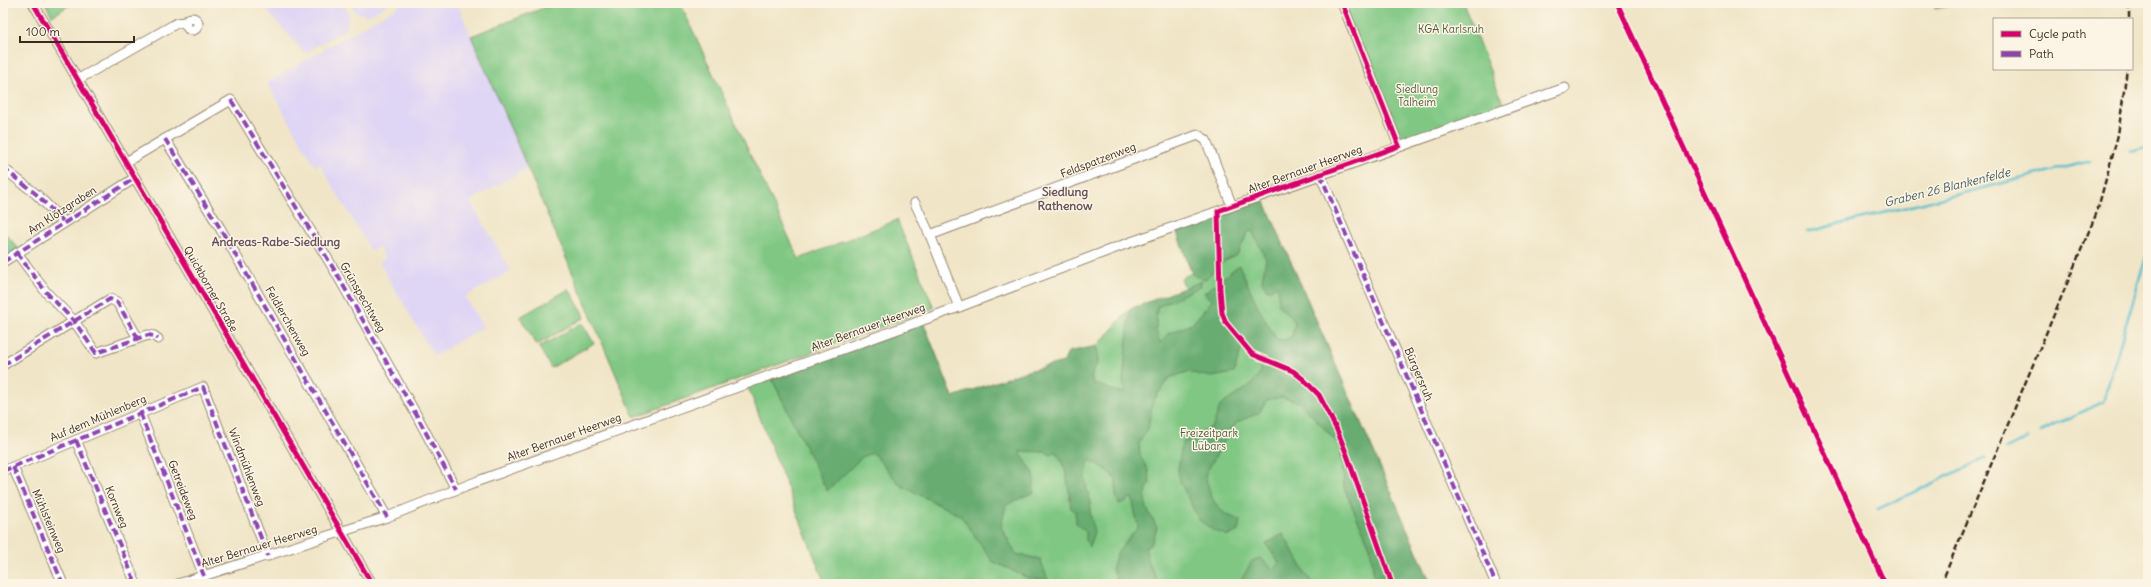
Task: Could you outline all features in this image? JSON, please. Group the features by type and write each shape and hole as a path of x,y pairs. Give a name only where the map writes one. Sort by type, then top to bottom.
{"street":[{"name":"Quickborner Straße","path":"33,3 372,584"},
{"path":"1342,3 1399,146"},
{"path":"77,80 177,22 185,22"},
{"name":"Alter Bernauer Heerweg","path":"178,584 387,517 456,489 959,307 1232,206 1565,88"},
{"name":"Grünspechtweg","path":"165,139 231,100 340,280 417,416 456,489"},
{"name":"Feldspatzenweg","path":"930,235 1198,136 1206,140 1232,206"},
{"path":"126,162 165,139"},
{"name":"Feldlerchenweg","path":"165,139 220,228 387,517"},
{"path":"3,168 36,194 64,222"},
{"name":"Bürgersruh","path":"1320,174 1496,584"},
{"name":"Am Klötzgraben","path":"3,262 135,178"},
{"path":"915,203 930,235 959,307"},
{"path":"17,253 46,292 74,321 96,353 148,335 154,336 158,339"},
{"path":"3,365 110,299 114,300 138,338"},
{"name":"Auf dem Mühlenberg","path":"3,471 203,387"},
{"name":"Windmühlenweg","path":"203,387 268,556"},
{"name":"Getreideweg","path":"140,413 204,576"},
{"name":"Kornweg","path":"76,440 136,584"},
{"name":"Mühlsteinweg","path":"13,467 63,584"}],"shaded area":[{"path":"260,3 344,3 349,15 345,30 305,53"},
{"path":"351,3 391,3 368,16 355,12"},
{"path":"404,3 457,3 527,168 470,201 511,271 465,297 483,327 434,356 379,262 385,259 379,247 371,251 320,164 315,166 267,83"}],"green space":[{"path":"45,3 73,3 52,16"},
{"path":"556,3 680,3 799,259 897,220 934,308 634,417 471,36"},
{"name":"Siedlung Talheim","path":"1339,3 1463,3 1503,103 1397,141"},
{"path":"1933,3 1965,3 1935,9"},
{"name":"Freizeitpark Lübars","path":"1264,200 1431,584 825,584 748,387 924,324 953,397 1024,372 1064,362 1068,352 1097,346 1130,309 1185,288 1181,278 1192,273 1177,232"},
{"path":"1264,200 1431,584 1375,584 1370,547 1344,488 1341,446 1299,402 1281,397 1267,400 1259,413 1237,422 1205,475 1215,504 1219,509 1231,517 1240,520 1238,531 1228,536 1214,531 1199,520 1180,482 1178,470 1182,443 1213,426 1220,406 1252,384 1262,370 1243,343 1234,373 1212,377 1187,372 1169,378 1153,401 1148,429 1139,443 1140,456 1148,470 1150,484 1145,496 1146,506 1157,528 1152,543 1145,547 1150,566 1160,584 1116,584 1116,576 1112,569 1117,553 1138,527 1132,498 1128,498 1127,501 1119,504 1116,497 1116,480 1104,468 1089,460 1085,479 1091,502 1090,511 1094,532 1089,547 1086,540 1086,532 1076,523 1075,511 1071,508 1065,471 1056,451 1051,455 1044,452 1019,451 1034,473 1034,492 1006,505 1001,527 1016,554 1040,559 1048,580 1028,578 992,561 961,516 900,485 873,453 862,457 827,491 772,379 924,324 953,397 1024,372 1064,362 1068,352 1097,346 1098,363 1092,373 1093,383 1118,392 1125,392 1123,381 1130,309 1202,281 1199,287 1157,307 1156,330 1160,343 1169,333 1192,324 1212,301 1204,293 1239,265 1258,307 1276,339 1285,340 1292,336 1295,322 1278,305 1278,286 1267,290 1262,281 1266,259 1252,231 1248,232 1237,255 1218,265 1206,280 1192,274 1177,232"},
{"path":"3,231 19,249 11,254 3,245"},
{"path":"569,289 585,317 537,345 520,317"},
{"path":"582,323 594,343 551,368 539,347"},
{"path":"1283,534 1312,584 1239,584 1252,561 1260,558 1273,569 1279,563 1266,544"}],"waterway":[{"name":"Graben 26 Blankenfelde","path":"2130,151 2148,147"},
{"name":"Graben 26 Blankenfelde","path":"1807,232 2091,161"},
{"path":"3,242 11,251"},
{"path":"2040,432 2103,402 2148,250"},
{"path":"2006,449 2028,438"},
{"path":"1878,509 1986,458"}],"railway":[{"path":"2129,3 2129,18"},
{"path":"1941,584 2097,212 2118,135 2127,70"}],"marked path":[{"path":"231,100 335,271 417,416 456,489"},
{"path":"165,139 220,228 387,517"},
{"path":"3,168 36,194 64,222"},
{"path":"1320,174 1496,584"},
{"path":"3,262 135,178"},
{"path":"17,253 46,292 74,321 96,353 148,335 154,336 158,339"},
{"path":"3,365 110,299 117,302 138,338"},
{"path":"3,471 203,387 268,556"},
{"path":"140,413 204,576"},
{"path":"76,440 136,584"},
{"path":"13,467 63,584"}],"cycle path":[{"path":"33,3 372,584"},
{"path":"1342,3 1399,146 1218,211 1220,290 1222,313 1226,323 1252,354 1293,371 1319,395 1337,430 1347,455 1392,584"},
{"path":"1617,3 1885,584"}],"district":[{"name":"Siedlung Rathenow","path":"1065,198"},
{"name":"Andreas-Rabe-Siedlung","path":"276,241"}],"park label":[{"name":"KGA Karlsruh","path":"1451,29"}]}
